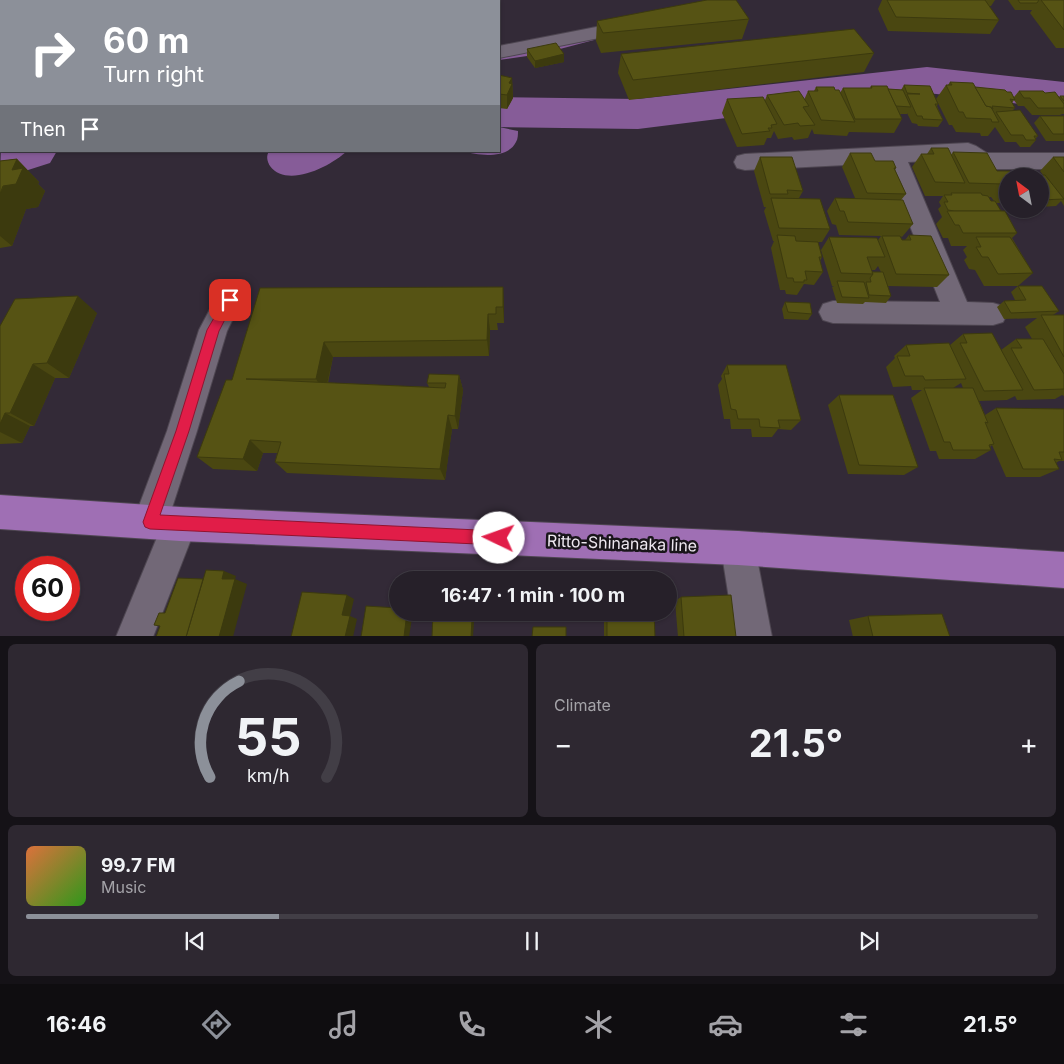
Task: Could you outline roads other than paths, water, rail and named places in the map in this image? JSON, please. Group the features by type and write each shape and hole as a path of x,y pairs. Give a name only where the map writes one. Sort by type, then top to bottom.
{"main road":[{"name":"Ritto-Shinanaka line","path":"0,512 165,523 738,548 1064,570"}],"street":[{"path":"500,52 648,22"},
{"path":"746,162 968,151 983,161 1064,161"},
{"path":"893,154 958,313"},
{"path":"134,636 165,523 182,431 213,330 230,300"},
{"path":"833,312 993,314"},
{"path":"738,548 754,636"}],"waterway":[{"path":"500,58 541,52 592,39"},
{"path":"500,112 638,114 927,80 983,85 1064,96"},
{"path":"0,162 30,152"}]}
